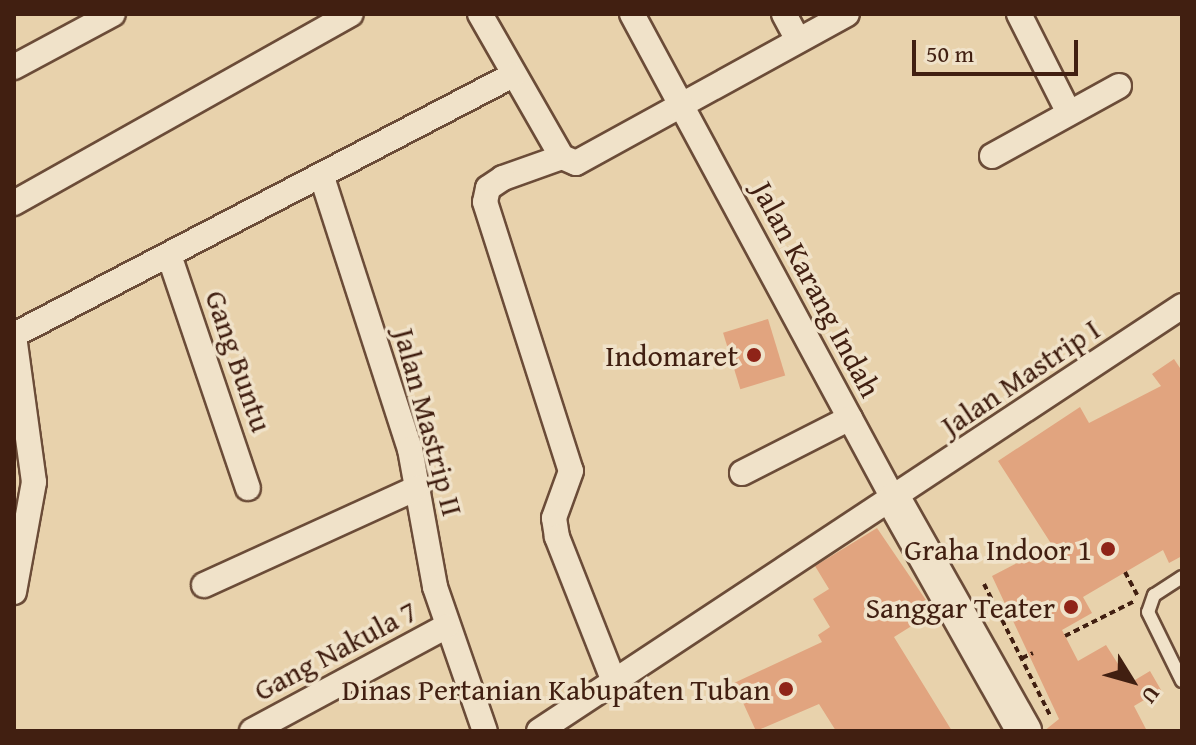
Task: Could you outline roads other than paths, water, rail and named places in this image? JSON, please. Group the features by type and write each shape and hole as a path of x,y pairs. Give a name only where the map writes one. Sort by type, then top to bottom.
{"street":[{"path":"14,67 113,14"},
{"path":"14,203 351,14"},
{"path":"480,14 562,157"},
{"name":"Jalan Karang Indah","path":"632,14 894,500"},
{"path":"784,14 798,40"},
{"path":"615,684 557,537 554,518 571,471 485,202 488,188 503,178 562,157 585,159 847,14"},
{"path":"1019,14 1068,111"},
{"path":"14,592 22,520 34,460 14,336 513,75"},
{"path":"992,156 1068,111 1119,86"},
{"name":"Jalan Mastrip II","path":"322,177 419,487 447,626 485,731"},
{"name":"Gang Buntu","path":"169,255 248,488"},
{"name":"Jalan Mastrip I","path":"894,500 1182,306"},
{"path":"742,473 850,418"},
{"path":"204,585 419,487"},
{"path":"540,731 894,500 1037,723"},
{"name":"Gang Nakula 7","path":"252,731 447,626"}],"lane":[{"path":"1182,577 1159,589 1149,617 1182,681"}],"place":[{"name":"Indomaret","path":"754,355"},
{"name":"Graha Indoor 1","path":"1108,549"},
{"name":"Sanggar Teater","path":"1071,607"},
{"name":"Dinas Pertanian Kabupaten Tuban","path":"786,689"}]}
